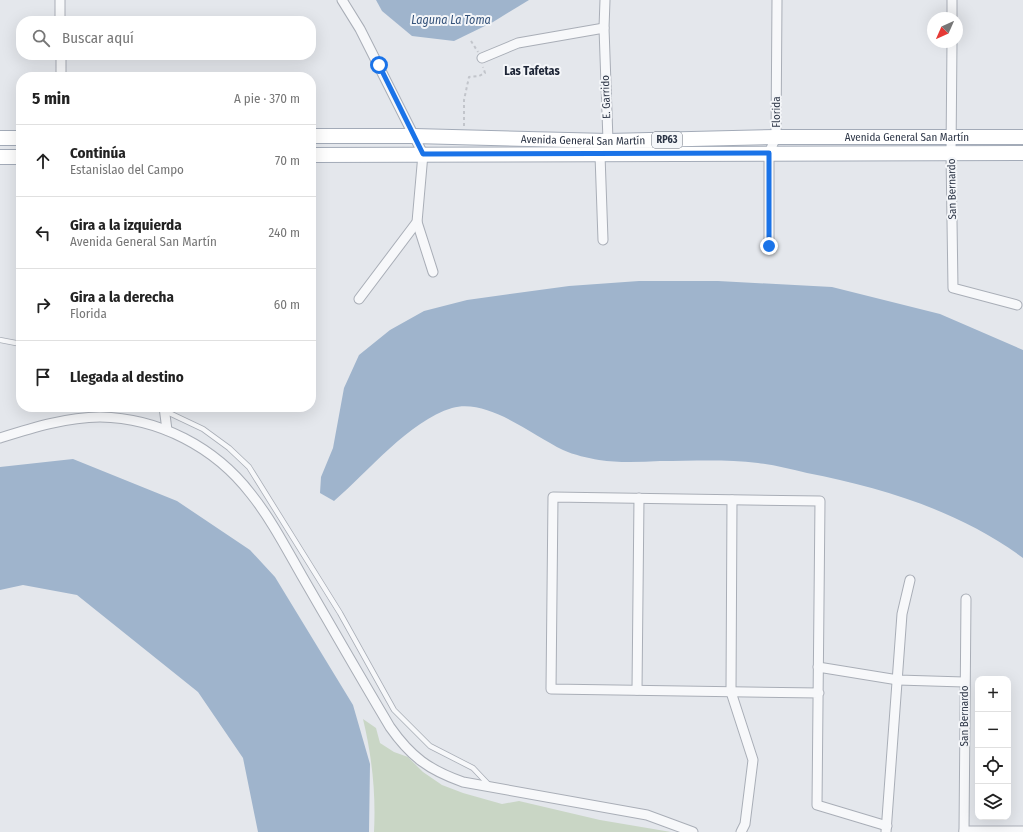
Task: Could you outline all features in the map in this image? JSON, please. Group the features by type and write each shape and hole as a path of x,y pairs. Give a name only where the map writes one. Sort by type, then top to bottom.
{"main road":[{"name":"Avenida General San Martín","path":"316,136 414,136 608,141 776,137 1023,137"},
{"path":"0,138 16,138"},
{"name":"Avenida General San Martín","path":"316,155 1023,153"},
{"path":"0,157 16,157"}],"street":[{"path":"60,0 60,16"},
{"path":"342,0 360,29 423,154 417,222 433,272"},
{"name":"E. Garrido","path":"605,0 604,28 608,141"},
{"name":"Florida","path":"769,246 769,153 776,137 777,0"},
{"path":"952,0 952,12"},
{"path":"482,58 518,43 604,28"},
{"name":"San Bernardo","path":"952,48 951,154 953,288 1017,305"},
{"path":"61,60 61,72"},
{"path":"603,240 600,155 608,141"},
{"path":"359,299 417,222"},
{"path":"165,412 167,430"},
{"path":"0,438 67,420 100,417 136,420 167,430 208,452 231,471 251,494 275,530 390,727 404,747 420,762 440,774 463,782 647,815 693,832"},
{"path":"818,693 551,689 553,497 820,501 817,805 886,829 902,614 910,580"},
{"path":"637,690 639,498"},
{"path":"732,500 731,692 752,760 745,824 741,832"},
{"name":"San Bernardo","path":"964,832 964,682 966,599"},
{"path":"818,667 898,680 964,682"},
{"path":"964,832 1023,831"}],"lane":[{"path":"0,340 16,343"},
{"path":"171,412 203,429 229,448 249,468 340,613 394,710 430,746 472,768 492,787"}],"path":[{"path":"464,137 464,100 469,77 478,76 484,73 482,58 471,41"}],"green space":[{"path":"363,719 376,728 380,743 394,752 408,757 423,772 442,785 463,793 502,804 519,801 600,820 671,832 374,832 373,775"}],"water":[{"name":"Laguna La Toma","path":"376,0 529,0 493,22 454,41 412,36 382,11"},
{"path":"639,281 718,281 832,287 940,314 1023,350 1023,558 999,541 947,514 892,494 864,486 782,467 746,462 709,460 622,462 595,459 576,455 563,450 524,427 495,413 480,408 466,406 452,408 420,424 390,448 334,501 320,493 321,477 333,448 344,388 359,355 390,330 424,311 467,300 569,286"},
{"path":"73,459 177,501 250,550 275,577 353,705 370,764 369,832 258,832 243,758 198,692 77,595 23,585 0,590 0,467"}],"district":[{"name":"Las Tafetas","path":"532,71"}],"route":[{"path":"379,65 423,154 600,155 769,153 769,246"}]}
